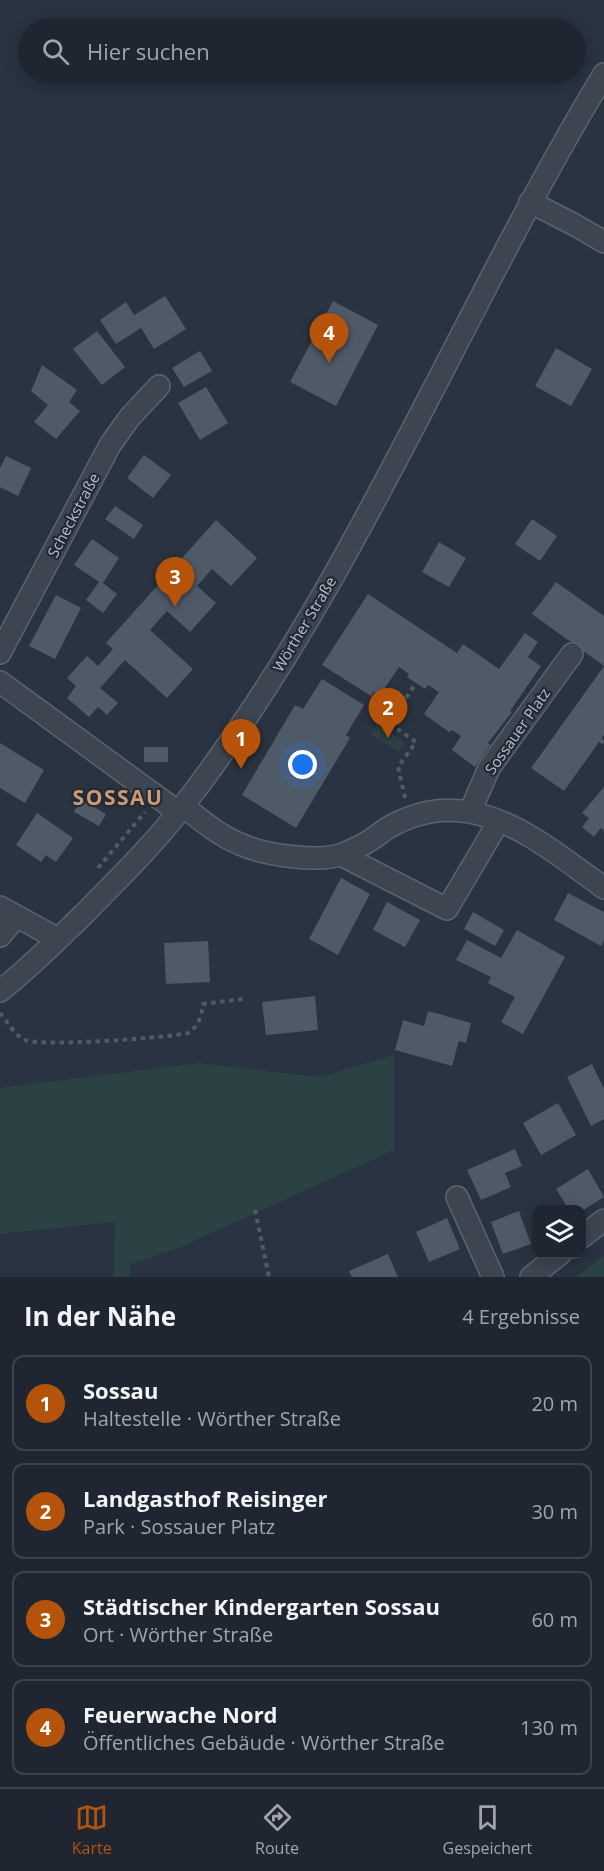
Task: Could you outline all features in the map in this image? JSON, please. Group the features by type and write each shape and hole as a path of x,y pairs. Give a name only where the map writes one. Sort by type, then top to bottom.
{"street":[{"name":"Wörther Straße","path":"0,991 58,939 137,858 180,809 253,709 338,567 530,202 604,74"},
{"path":"530,202 604,242"},
{"name":"Scheckstraße","path":"0,653 110,445 130,417 159,386"},
{"name":"Sossauer Platz","path":"470,812 489,768 572,654"},
{"path":"0,682 157,797 241,845 276,854 309,857 341,855 366,843 409,816 428,812 470,812 499,821 534,838 604,888"},
{"path":"341,855 447,909 499,821"},
{"path":"0,936 8,912 58,939"},
{"path":"457,1197 493,1277"},
{"path":"586,1234 604,1220"},
{"path":"531,1277 554,1259"}],"path":[{"path":"409,816 398,767 416,742 389,723 416,683"},
{"path":"95,875 99,865 157,797"},
{"path":"0,1013 25,1040 70,1042 188,1033 198,1023 203,1004 243,999"},
{"path":"255,1210 269,1277"}],"green space":[{"path":"378,724 405,743 398,752 371,734"},
{"path":"394,1055 394,1150 181,1247 131,1264 130,1277 114,1277 115,1222 0,1234 0,1088 199,1063 319,1077"},
{"path":"604,1255 604,1277 576,1277"}],"building":[{"path":"165,296 186,329 154,349 141,328 116,344 100,320 126,302 134,315"},
{"path":"333,301 378,325 336,406 290,382"},
{"path":"97,331 125,367 102,385 73,349"},
{"path":"556,348 592,369 571,406 535,386"},
{"path":"200,351 212,371 184,387 172,368"},
{"path":"42,365 77,390 69,402 80,411 56,439 34,422 48,405 31,391"},
{"path":"206,387 228,423 200,440 178,403"},
{"path":"144,455 171,475 153,498 127,478"},
{"path":"6,456 31,468 18,496 0,487 0,468"},
{"path":"115,506 143,525 134,539 105,519"},
{"path":"532,519 557,536 540,561 515,544"},
{"path":"216,520 257,558 231,586 212,569 197,586 216,603 190,632 167,611 150,630 193,669 167,698 125,660 100,688 118,703 107,715 98,707 89,717 67,698 76,686 67,678 87,656 98,666 113,649 106,643"},
{"path":"92,539 119,558 103,583 117,594 103,613 86,600 99,582 74,565"},
{"path":"439,542 466,558 449,587 422,572"},
{"path":"556,582 604,616 604,666 532,614"},
{"path":"368,594 457,653 463,644 499,669 525,633 538,642 528,657 541,666 510,711 512,712 488,743 490,745 475,767 452,750 461,736 452,730 449,732 424,714 439,692 428,685 425,689 407,677 409,674 399,667 380,695 374,692 371,696 322,665"},
{"path":"56,595 81,608 55,659 29,646"},
{"path":"604,666 604,735 564,791 531,768"},
{"path":"322,679 364,705 346,735 350,738 296,828 242,795 295,705 303,709"},
{"path":"0,743 44,770 25,803 0,788"},
{"path":"144,747 168,747 168,762 144,762"},
{"path":"604,787 604,831 601,828 594,837 582,827 589,818 582,813"},
{"path":"81,799 106,814 99,826 74,812"},
{"path":"37,813 73,838 56,862 46,855 41,862 16,845"},
{"path":"341,878 370,894 338,955 309,939"},
{"path":"568,893 604,912 604,940 601,946 554,920"},
{"path":"387,902 420,920 405,947 373,930"},
{"path":"473,912 504,930 495,946 464,929"},
{"path":"517,930 565,957 523,1034 501,1022 515,997 488,983 491,977 456,960 467,940 501,958"},
{"path":"208,941 210,982 166,984 164,943"},
{"path":"315,996 318,1030 266,1035 262,1002"},
{"path":"428,1011 471,1023 466,1043 459,1041 452,1066 395,1050 403,1020 424,1026"},
{"path":"592,1064 604,1089 604,1119 591,1126 567,1077"},
{"path":"558,1103 576,1135 541,1155 523,1123"},
{"path":"515,1149 522,1166 505,1173 511,1187 481,1200 467,1170"},
{"path":"588,1169 604,1197 586,1208 586,1205 566,1205 556,1189"},
{"path":"519,1211 531,1244 503,1254 491,1222"},
{"path":"447,1218 460,1249 429,1262 416,1232"},
{"path":"388,1254 398,1277 352,1277 349,1271"}],"place":[{"name":"Feuerwache Nord","path":"329,363"},
{"name":"Städtischer Kindergarten Sossau","path":"175,607"},
{"name":"Landgasthof Reisinger","path":"388,738"},
{"name":"Sossau","path":"241,769"}],"district":[{"name":"SOSSAU","path":"118,797"}]}
